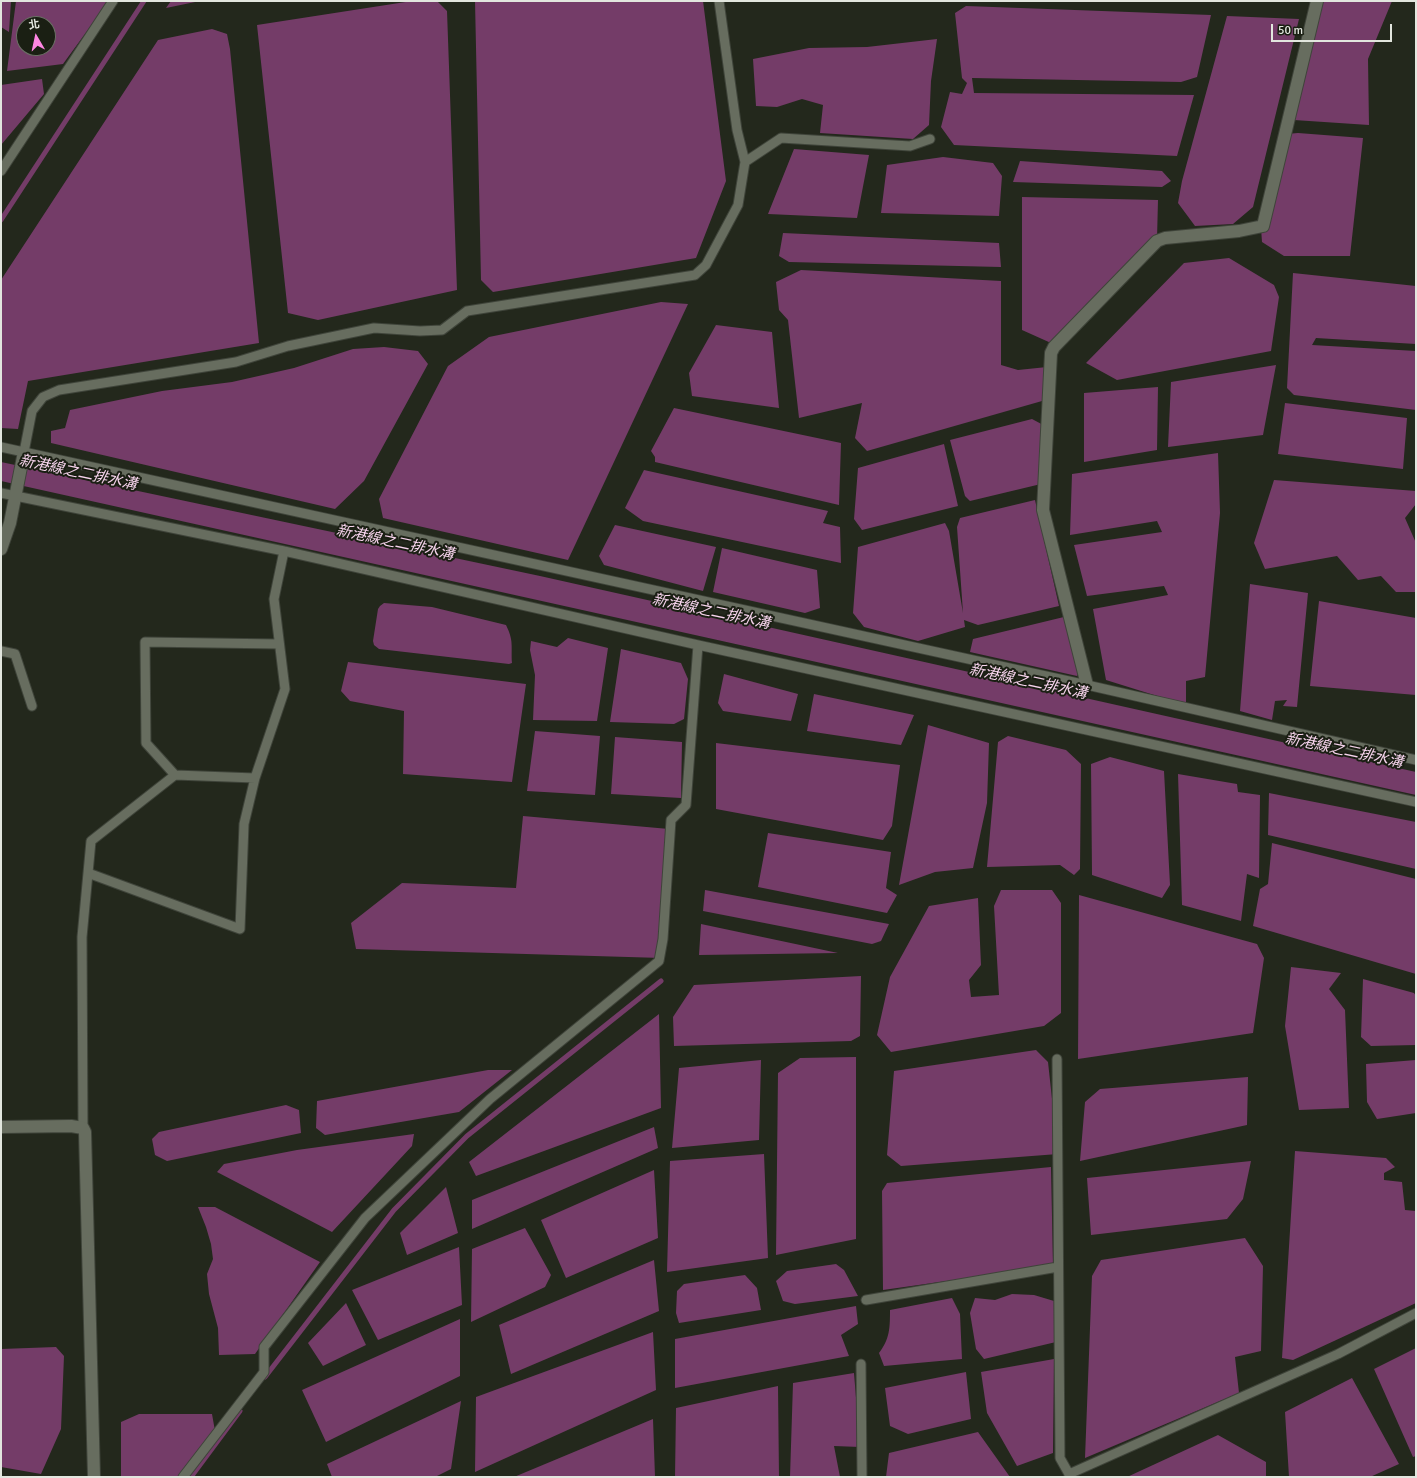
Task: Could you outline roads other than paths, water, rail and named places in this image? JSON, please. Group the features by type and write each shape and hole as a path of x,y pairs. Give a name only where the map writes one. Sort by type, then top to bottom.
{"street":[{"path":"1087,685 1043,510 1050,353 1054,347 1157,241 1165,238 1239,231 1263,226 1317,1"},
{"path":"1,549 10,523 24,452"},
{"path":"1,1127 71,1126 83,1128 85,1140 94,1477"}],"lane":[{"path":"1,171 113,1"},
{"path":"24,452 32,411 43,397 59,390 236,362 288,346 374,328 420,332 442,330 467,311 695,275 706,265 738,205 745,162 737,130 719,1"},
{"path":"745,162 781,138 910,146 930,139"},
{"path":"1,446 1087,685 1416,760"},
{"path":"1,493 284,551 1416,802"},
{"path":"88,873 240,929 244,824 255,778 285,689 274,599 284,551"},
{"path":"175,775 146,743 144,642 279,644"},
{"path":"186,1476 264,1372 264,1347 366,1218 490,1099 659,962 663,939 671,820 686,805 698,644"},
{"path":"1,652 15,654 32,706"},
{"path":"83,1128 82,937 90,840 175,775 255,778"},
{"path":"1056,1059 1060,1458 1069,1475 1338,1354 1416,1313"},
{"path":"866,1300 1058,1267"},
{"path":"861,1364 862,1477"}],"waterway":[{"path":"1,220 144,1"},
{"path":"265,1377 394,1210 467,1136 661,981"},
{"path":"191,1477 240,1411"}],"water label":[{"name":"新港線之二排水溝","path":"78,473"},
{"name":"新港線之二排水溝","path":"395,543"},
{"name":"新港線之二排水溝","path":"711,612"},
{"name":"新港線之二排水溝","path":"1028,682"},
{"name":"新港線之二排水溝","path":"1344,751"}]}
